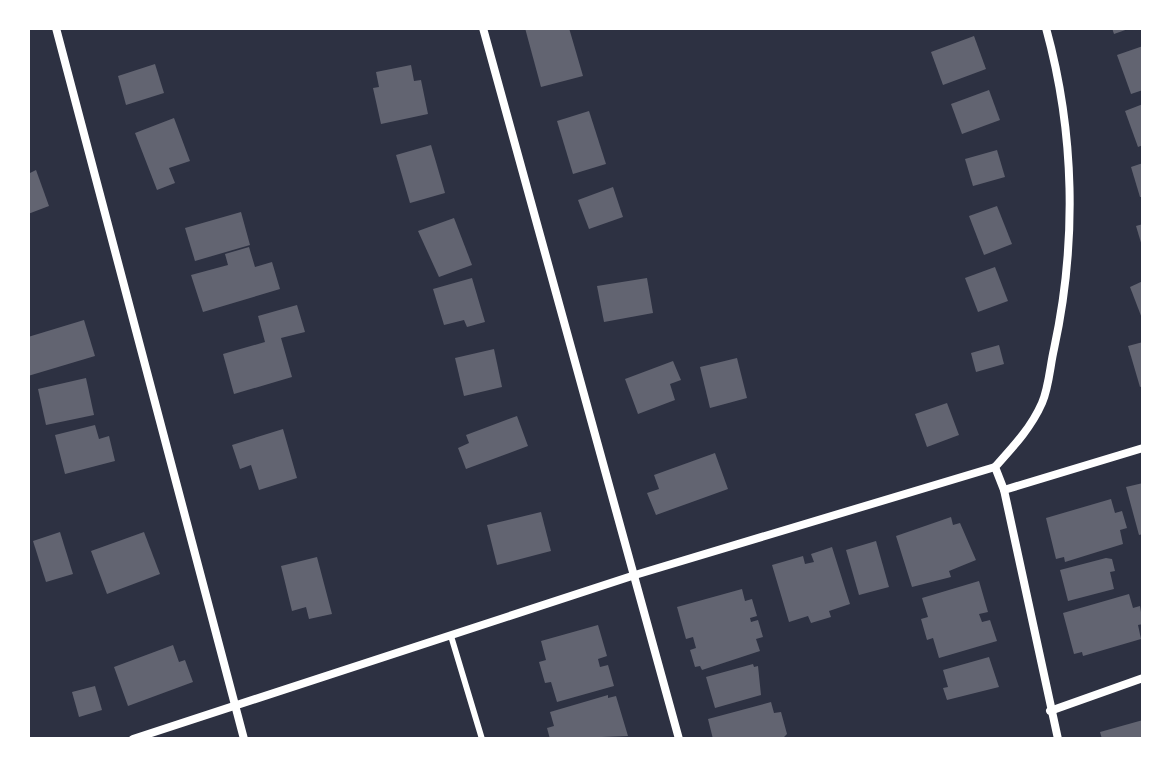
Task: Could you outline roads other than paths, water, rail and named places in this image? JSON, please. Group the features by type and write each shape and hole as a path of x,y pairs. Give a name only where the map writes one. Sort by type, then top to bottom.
{"street":[{"path":"56,28 244,739"},
{"path":"483,28 679,739"},
{"path":"133,739 635,575 995,467 1024,435 1043,401 1065,298 1072,211 1060,79 1046,28"},
{"path":"1004,490 1143,448"},
{"path":"995,467 1004,490 1058,739"},
{"path":"1050,711 1143,678"}],"lane":[{"path":"451,636 482,739"}]}
